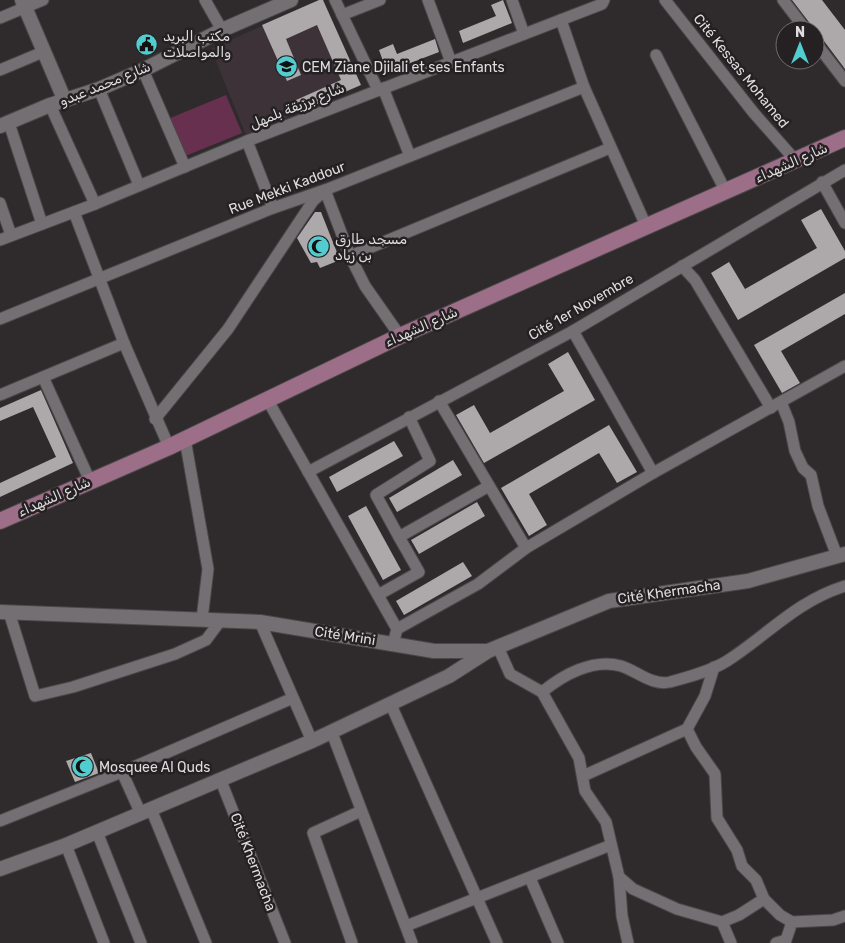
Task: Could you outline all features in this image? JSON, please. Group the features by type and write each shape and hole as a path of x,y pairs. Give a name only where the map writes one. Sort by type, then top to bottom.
{"main road":[{"name":"شارع الشهداء","path":"0,521 169,447 400,336 647,228 845,138"}],"street":[{"path":"0,18 24,4 43,0"},
{"path":"205,0 222,30"},
{"name":"شارع محمد عبدو","path":"5,125 143,70 222,30 291,0"},
{"path":"335,0 380,89 410,156"},
{"path":"342,15 380,0"},
{"path":"428,0 451,62"},
{"path":"512,0 524,34"},
{"name":"شارع برزيقة بلمهل","path":"5,237 95,204 247,141 602,4 604,0"},
{"name":"Cité Kessas Mohamed","path":"665,0 753,112 796,160"},
{"path":"783,0 798,20"},
{"path":"24,4 65,101"},
{"path":"560,20 584,86 647,228"},
{"path":"0,70 43,52"},
{"path":"656,55 726,192"},
{"path":"825,55 845,81"},
{"path":"143,70 185,167"},
{"name":"Rue Mekki Kaddour","path":"0,319 273,208 325,190 584,86"},
{"path":"99,89 139,185"},
{"path":"50,106 95,204"},
{"path":"5,125 42,224"},
{"path":"247,141 273,208"},
{"path":"350,256 610,148"},
{"name":"Cité 1er Novembre","path":"308,472 573,331 845,170"},
{"path":"822,182 845,223"},
{"path":"155,418 228,329 313,201 325,190 350,256 365,286 400,336"},
{"path":"0,202 5,237"},
{"path":"74,212 124,343 169,447"},
{"path":"682,266 695,280 789,422 796,451 803,468 811,475 818,506 841,555"},
{"path":"573,331 653,472"},
{"path":"0,394 124,343"},
{"path":"397,629 478,584 526,548 653,472 845,366"},
{"path":"43,377 90,481"},
{"path":"267,399 397,629 393,644"},
{"path":"439,401 526,548"},
{"path":"378,595 419,572 376,495 430,461 431,458 409,417"},
{"path":"185,439 208,569 202,619"},
{"path":"399,537 489,486"},
{"name":"Cité Khermacha","path":"0,869 66,845 332,733 449,676 493,649 609,601 748,581 841,555"},
{"path":"542,692 556,681 594,663 620,666 651,680 668,682 714,667 726,661 800,606 845,586"},
{"path":"4,612 35,696 73,687 175,654 206,640 221,620"},
{"name":"Cité Mrini","path":"4,612 260,622 434,651 493,649"},
{"path":"260,622 312,741"},
{"path":"493,649 510,674 542,692 579,758 585,791 606,822 619,877 622,916 628,943"},
{"path":"583,776 687,729 705,696 714,667"},
{"path":"0,821 122,772 293,698"},
{"path":"390,705 479,898 497,943"},
{"path":"687,729 715,774 717,818 737,850 742,866 756,880 764,899 780,915 792,922 833,920 845,916"},
{"path":"332,733 412,943"},
{"path":"122,772 146,811 206,943"},
{"name":"Cité Khermacha","path":"221,781 285,943"},
{"path":"352,943 313,832 361,811"},
{"path":"97,832 141,943"},
{"path":"66,845 104,943"},
{"path":"406,926 611,845"},
{"path":"619,877 633,889 677,909 722,922 739,915 764,899"},
{"path":"530,878 558,943"},
{"path":"722,922 730,943"},
{"path":"776,943 786,940 792,922"}],"shaded area":[{"name":"CEM Ziane Djilali et ses Enfants","path":"319,0 323,0 361,85 246,135 211,49"},
{"path":"226,95 242,133 183,157 168,119"}],"building":[{"path":"319,0 323,0 361,85 301,111 296,100 341,80 317,25 286,39 301,75 287,81 262,25"},
{"path":"503,0 512,23 463,43 459,31 496,16 491,5"},
{"path":"792,0 822,0 845,30 845,69 825,42 825,20 807,20"},
{"path":"435,39 439,52 387,72 379,50 393,44 397,54"},
{"path":"821,209 845,251 845,258 738,320 711,273 729,262 745,289 817,248 801,220"},
{"name":"مسجد طارق بن زياد","path":"315,212 321,212 340,260 320,268 317,262 311,263 297,238"},
{"path":"845,293 845,314 781,351 800,383 782,393 754,345"},
{"path":"568,352 595,400 484,463 456,415 474,405 490,433 564,391 548,364"},
{"path":"41,390 73,463 0,497 0,483 56,457 33,407 0,421 0,408"},
{"path":"609,425 637,472 617,483 599,453 529,494 547,525 529,536 501,488"},
{"path":"394,441 403,456 337,492 329,477"},
{"path":"453,460 462,475 397,512 389,498"},
{"path":"477,502 485,516 419,554 411,540"},
{"path":"366,506 401,570 383,580 348,516"},
{"path":"463,562 472,576 404,615 396,601"},
{"name":"Mosquee Al Quds","path":"91,753 99,773 75,782 66,761"}],"place":[{"name":"مكتب البريد والمواصلات","path":"147,44"},
{"name":"CEM Ziane Djilali et ses Enfants","path":"286,67"},
{"name":"مسجد طارق بن زياد","path":"319,247"},
{"name":"Mosquee Al Quds","path":"83,767"}]}
